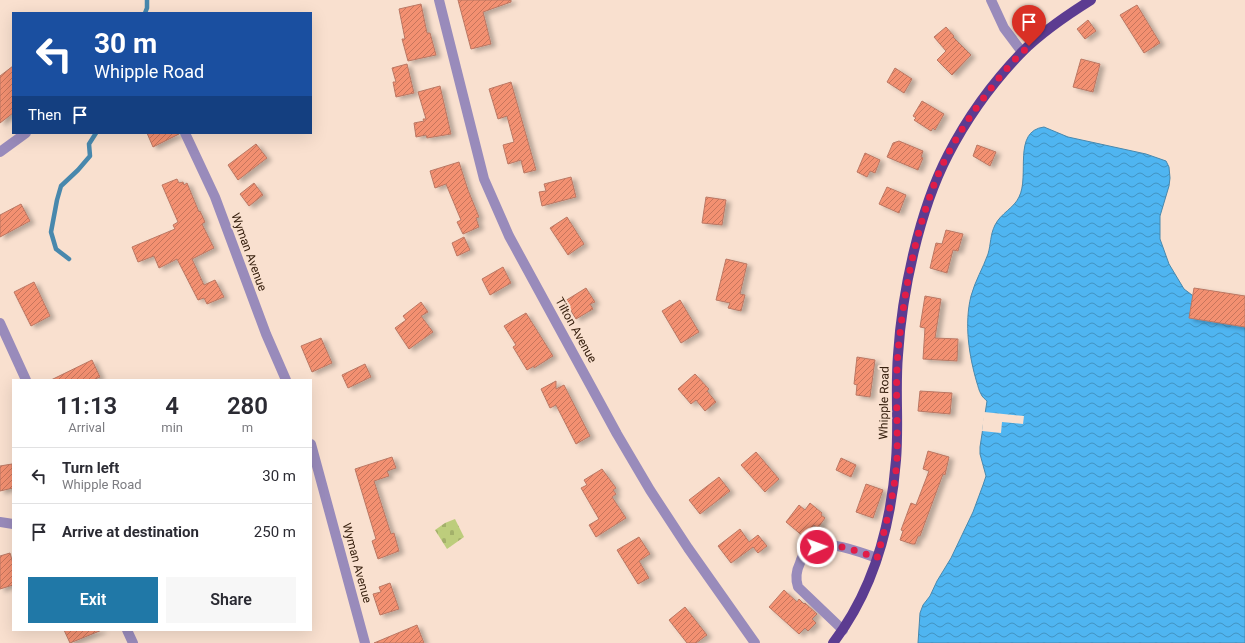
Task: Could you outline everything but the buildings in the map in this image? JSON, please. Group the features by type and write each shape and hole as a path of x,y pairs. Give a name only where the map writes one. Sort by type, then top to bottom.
{"main road":[{"name":"Whipple Road","path":"833,643 843,630 864,594 877,558 888,517 897,459 898,353 904,301 918,237 940,170 961,130 985,97 1022,52 1048,30 1092,0"}],"street":[{"name":"Tilton Avenue","path":"439,0 484,179 509,236 617,434 650,490 755,643"},
{"path":"991,0 1004,28 1022,52"},
{"path":"0,152 25,134"},
{"name":"Wyman Avenue","path":"185,134 215,197 266,334 286,379"},
{"path":"0,323 26,379"},
{"name":"Wyman Avenue","path":"312,448 365,643"},
{"path":"0,522 12,524"},
{"path":"843,630 798,586 795,577 798,565 807,551 822,545 844,548 877,558"},
{"path":"127,631 133,643"}],"green space":[{"path":"455,519 464,537 447,549 435,530 445,523"}],"water":[{"path":"1044,127 1068,137 1146,154 1166,161 1169,167 1170,178 1160,216 1160,239 1169,264 1184,289 1196,298 1245,303 1245,643 918,643 920,613 923,605 930,596 951,558 973,512 986,476 980,454 980,447 987,401 979,390 974,373 968,340 968,318 971,296 988,254 992,232 995,225 1019,197 1022,188 1025,145 1028,137 1034,130"}],"pier":[{"path":"985,402 984,412 1024,416 1023,424 1002,422 1001,433 982,431"}],"waterway":[{"path":"145,12 147,0"},
{"path":"69,259 56,249 51,232 57,200 61,186 90,156 89,144 95,134"}],"route":[{"path":"817,547 822,545 835,546 877,558 888,517 893,490 897,459 898,353 906,289 919,233 940,170 965,124 1000,76 1029,46"}]}
